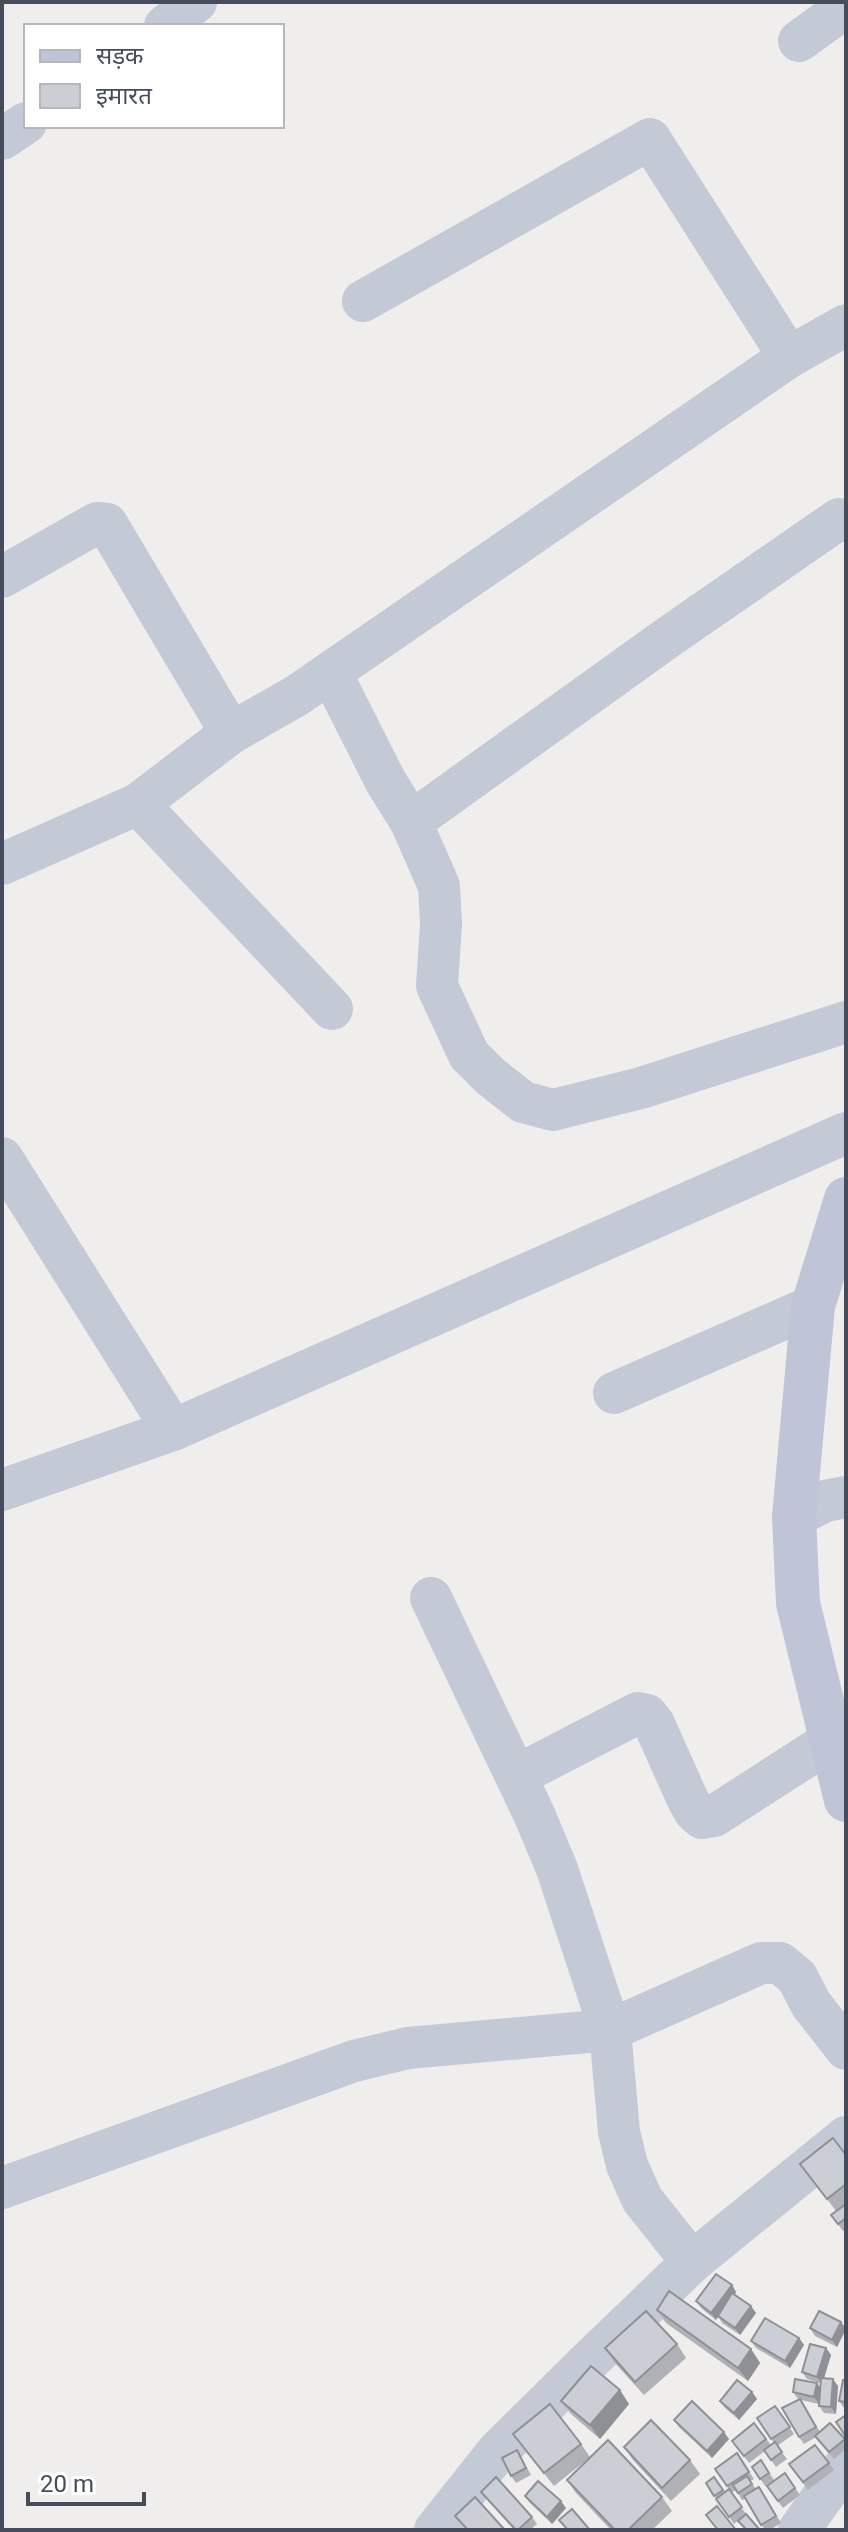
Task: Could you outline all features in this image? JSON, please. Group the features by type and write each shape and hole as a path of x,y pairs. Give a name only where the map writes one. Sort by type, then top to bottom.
{"street":[{"path":"168,24 196,2"},
{"path":"799,41 846,7"},
{"path":"2,139 24,124"},
{"path":"363,301 650,139 789,357"},
{"path":"2,864 138,804 231,733 331,673 789,357 846,325"},
{"path":"411,822 680,629 839,519 846,521"},
{"path":"2,577 97,523 107,524 231,733"},
{"path":"331,673 386,782 411,822 439,886 441,924 437,986 469,1055 523,1102 553,1110 641,1088 846,1022"},
{"path":"138,804 332,1009"},
{"path":"2,1490 173,1430 846,1133"},
{"path":"2,1158 173,1430"},
{"path":"846,1199 813,1306 794,1517 798,1603 846,1800"},
{"path":"614,1393 813,1306"},
{"path":"794,1517 825,1501 846,1497"},
{"path":"431,1598 557,1869 610,2030 619,2132 627,2165 642,2199 692,2262"},
{"path":"516,1776 638,1713 647,1715 688,1800 702,1818 714,1816 832,1740"},
{"path":"2,2188 354,2061 408,2048 610,2030 761,1963 780,1963 797,1977 811,2004 846,2049"},
{"path":"435,2530 497,2452 692,2262 846,2137"},
{"path":"799,2530 846,2464"}],"building":[{"path":"833,2138 846,2155 846,2184 827,2199 800,2164"},
{"path":"846,2204 846,2218 838,2224 831,2215"},
{"path":"716,2274 732,2285 711,2313 696,2301"},
{"path":"669,2291 751,2349 738,2368 657,2310"},
{"path":"732,2293 751,2306 735,2328 718,2316"},
{"path":"646,2311 677,2344 635,2382 605,2348"},
{"path":"819,2311 841,2322 832,2340 810,2328"},
{"path":"765,2318 799,2338 785,2361 751,2341"},
{"path":"810,2344 826,2348 817,2377 802,2372"},
{"path":"591,2366 620,2390 590,2425 561,2401"},
{"path":"821,2378 833,2379 831,2407 819,2406"},
{"path":"795,2379 817,2383 814,2397 793,2392"},
{"path":"737,2380 752,2392 734,2413 720,2401"},
{"path":"843,2380 846,2381 846,2402 839,2401"},
{"path":"800,2399 816,2427 799,2437 782,2408"},
{"path":"692,2401 724,2432 707,2451 674,2420"},
{"path":"550,2404 581,2444 544,2473 513,2434"},
{"path":"775,2406 790,2427 771,2439 757,2418"},
{"path":"846,2415 846,2437 836,2422"},
{"path":"651,2420 690,2460 662,2488 624,2447"},
{"path":"754,2423 766,2439 744,2456 732,2441"},
{"path":"830,2423 845,2439 829,2452 815,2436"},
{"path":"608,2440 662,2497 628,2530 615,2530 567,2480"},
{"path":"775,2442 782,2452 771,2460 764,2450"},
{"path":"815,2445 829,2463 803,2482 789,2464"},
{"path":"517,2450 526,2468 511,2476 502,2458"},
{"path":"737,2453 749,2472 727,2486 715,2469"},
{"path":"761,2460 769,2473 760,2479 752,2467"},
{"path":"785,2473 795,2488 778,2501 767,2486"},
{"path":"747,2476 752,2484 738,2493 733,2485"},
{"path":"496,2477 532,2517 518,2530 481,2492"},
{"path":"714,2477 723,2490 714,2496 706,2483"},
{"path":"538,2481 561,2501 547,2517 525,2496"},
{"path":"759,2487 776,2516 761,2525 744,2496"},
{"path":"729,2489 742,2507 729,2517 716,2499"},
{"path":"475,2497 505,2530 468,2530 455,2516"},
{"path":"717,2506 736,2530 718,2530 706,2515"},
{"path":"572,2509 590,2530 568,2530 559,2520"},
{"path":"746,2514 760,2530 747,2530 738,2521"}]}
